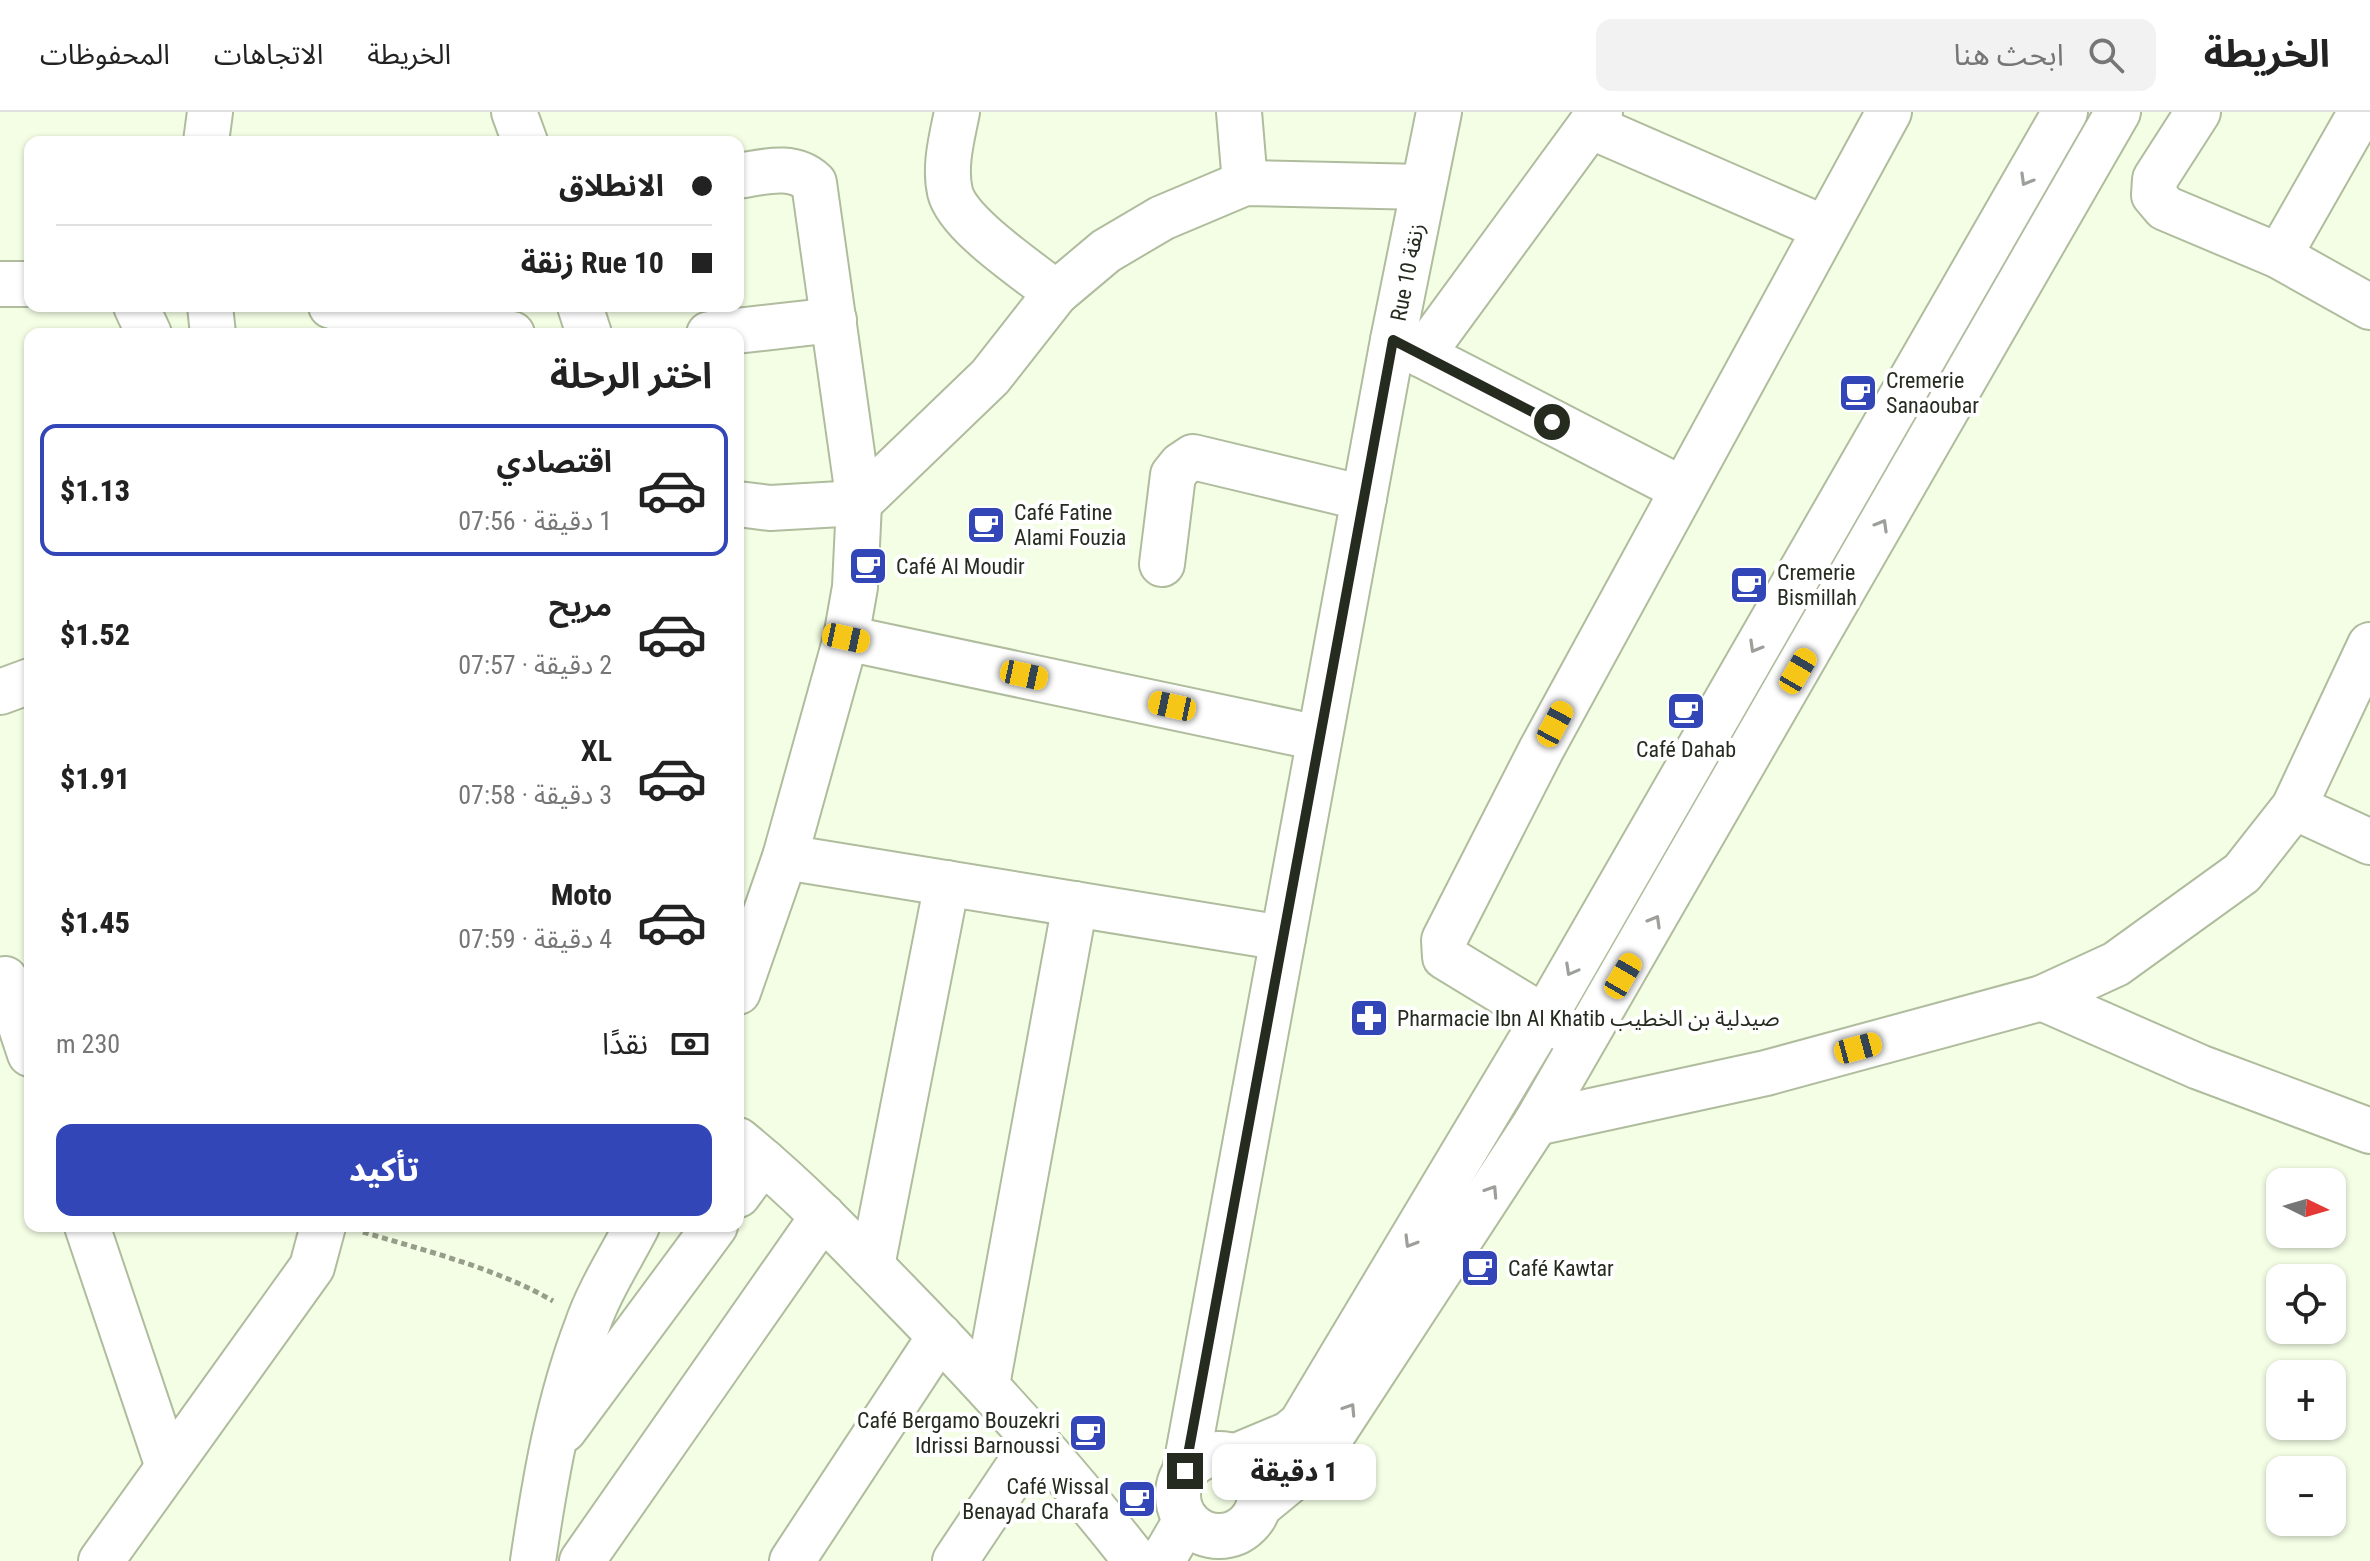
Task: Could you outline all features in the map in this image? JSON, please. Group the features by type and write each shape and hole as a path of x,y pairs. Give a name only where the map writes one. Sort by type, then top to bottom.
{"street":[{"path":"207,136 210,112"},
{"path":"514,112 523,136"},
{"path":"957,112 948,159 950,192 961,215 1056,293"},
{"path":"1239,112 1245,183"},
{"name":"Rue 10 زنقة","path":"1185,1471 1364,498 1408,348 1423,187 1439,112"},
{"path":"1584,1041 1445,957 1444,940 1541,750 1889,112"},
{"path":"1234,1457 1289,1434 1301,1424 1544,1018 2065,112"},
{"path":"1244,1531 1257,1478 1246,1464 1234,1457 1209,1455 1185,1471 1179,1499 1186,1520 1207,1535 1222,1537 1244,1531 1325,1446 1536,1123 2118,112"},
{"path":"2198,112 2155,179 2154,195 2165,208 2279,256 2369,304"},
{"path":"2279,256 2361,112"},
{"path":"1682,489 1408,348 1595,119 1824,228"},
{"path":"744,175 785,170 806,175 814,183 859,503 855,587 846,638 785,857 752,914 744,959"},
{"path":"744,505 770,508 859,503 990,377 1056,293 1106,251 1162,218 1245,183 1423,187"},
{"path":"0,284 24,284"},
{"path":"370,312 473,328"},
{"path":"744,330 834,320"},
{"path":"1162,564 1173,475 1193,457 1364,498"},
{"path":"846,638 1319,738"},
{"path":"1536,1123 1766,1073 2042,998 2116,964 2242,873 2294,807 2370,645"},
{"path":"0,692 24,683"},
{"path":"2294,807 2370,842"},
{"path":"785,857 1283,938"},
{"path":"872,1266 947,883"},
{"path":"987,1385 1075,904"},
{"path":"12,978 24,1029"},
{"path":"2042,998 2199,1067 2370,1131"},
{"path":"744,1174 751,1150 823,1216 987,1385 1136,1561"},
{"path":"582,1561 823,1216"},
{"path":"89,1232 168,1467"},
{"path":"101,1561 338,1232"},
{"path":"533,1561 550,1449 588,1322 634,1232"},
{"path":"550,1449 711,1232"},
{"path":"792,1561 940,1336"},
{"path":"955,1561 1036,1440"},
{"path":"1162,1561 1186,1520"}],"path":[{"path":"356,1232 434,1253 535,1291 588,1322"}],"place":[{"name":"Cremerie Sanaoubar","path":"1858,393"},
{"name":"Café Fatine Alami Fouzia","path":"986,525"},
{"name":"Café Al Moudir","path":"868,566"},
{"name":"Cremerie Bismillah","path":"1749,585"},
{"name":"Café Dahab","path":"1686,711"},
{"name":"Pharmacie Ibn Al Khatib صيدلية بن الخطيب","path":"1369,1018"},
{"name":"Café Kawtar","path":"1480,1268"},
{"name":"Café Bergamo Bouzekri Idrissi Barnoussi","path":"1088,1433"},
{"name":"Café Wissal Benayad Charafa","path":"1137,1499"}],"route":[{"path":"1185,1471 1393,340 1552,422"}]}
